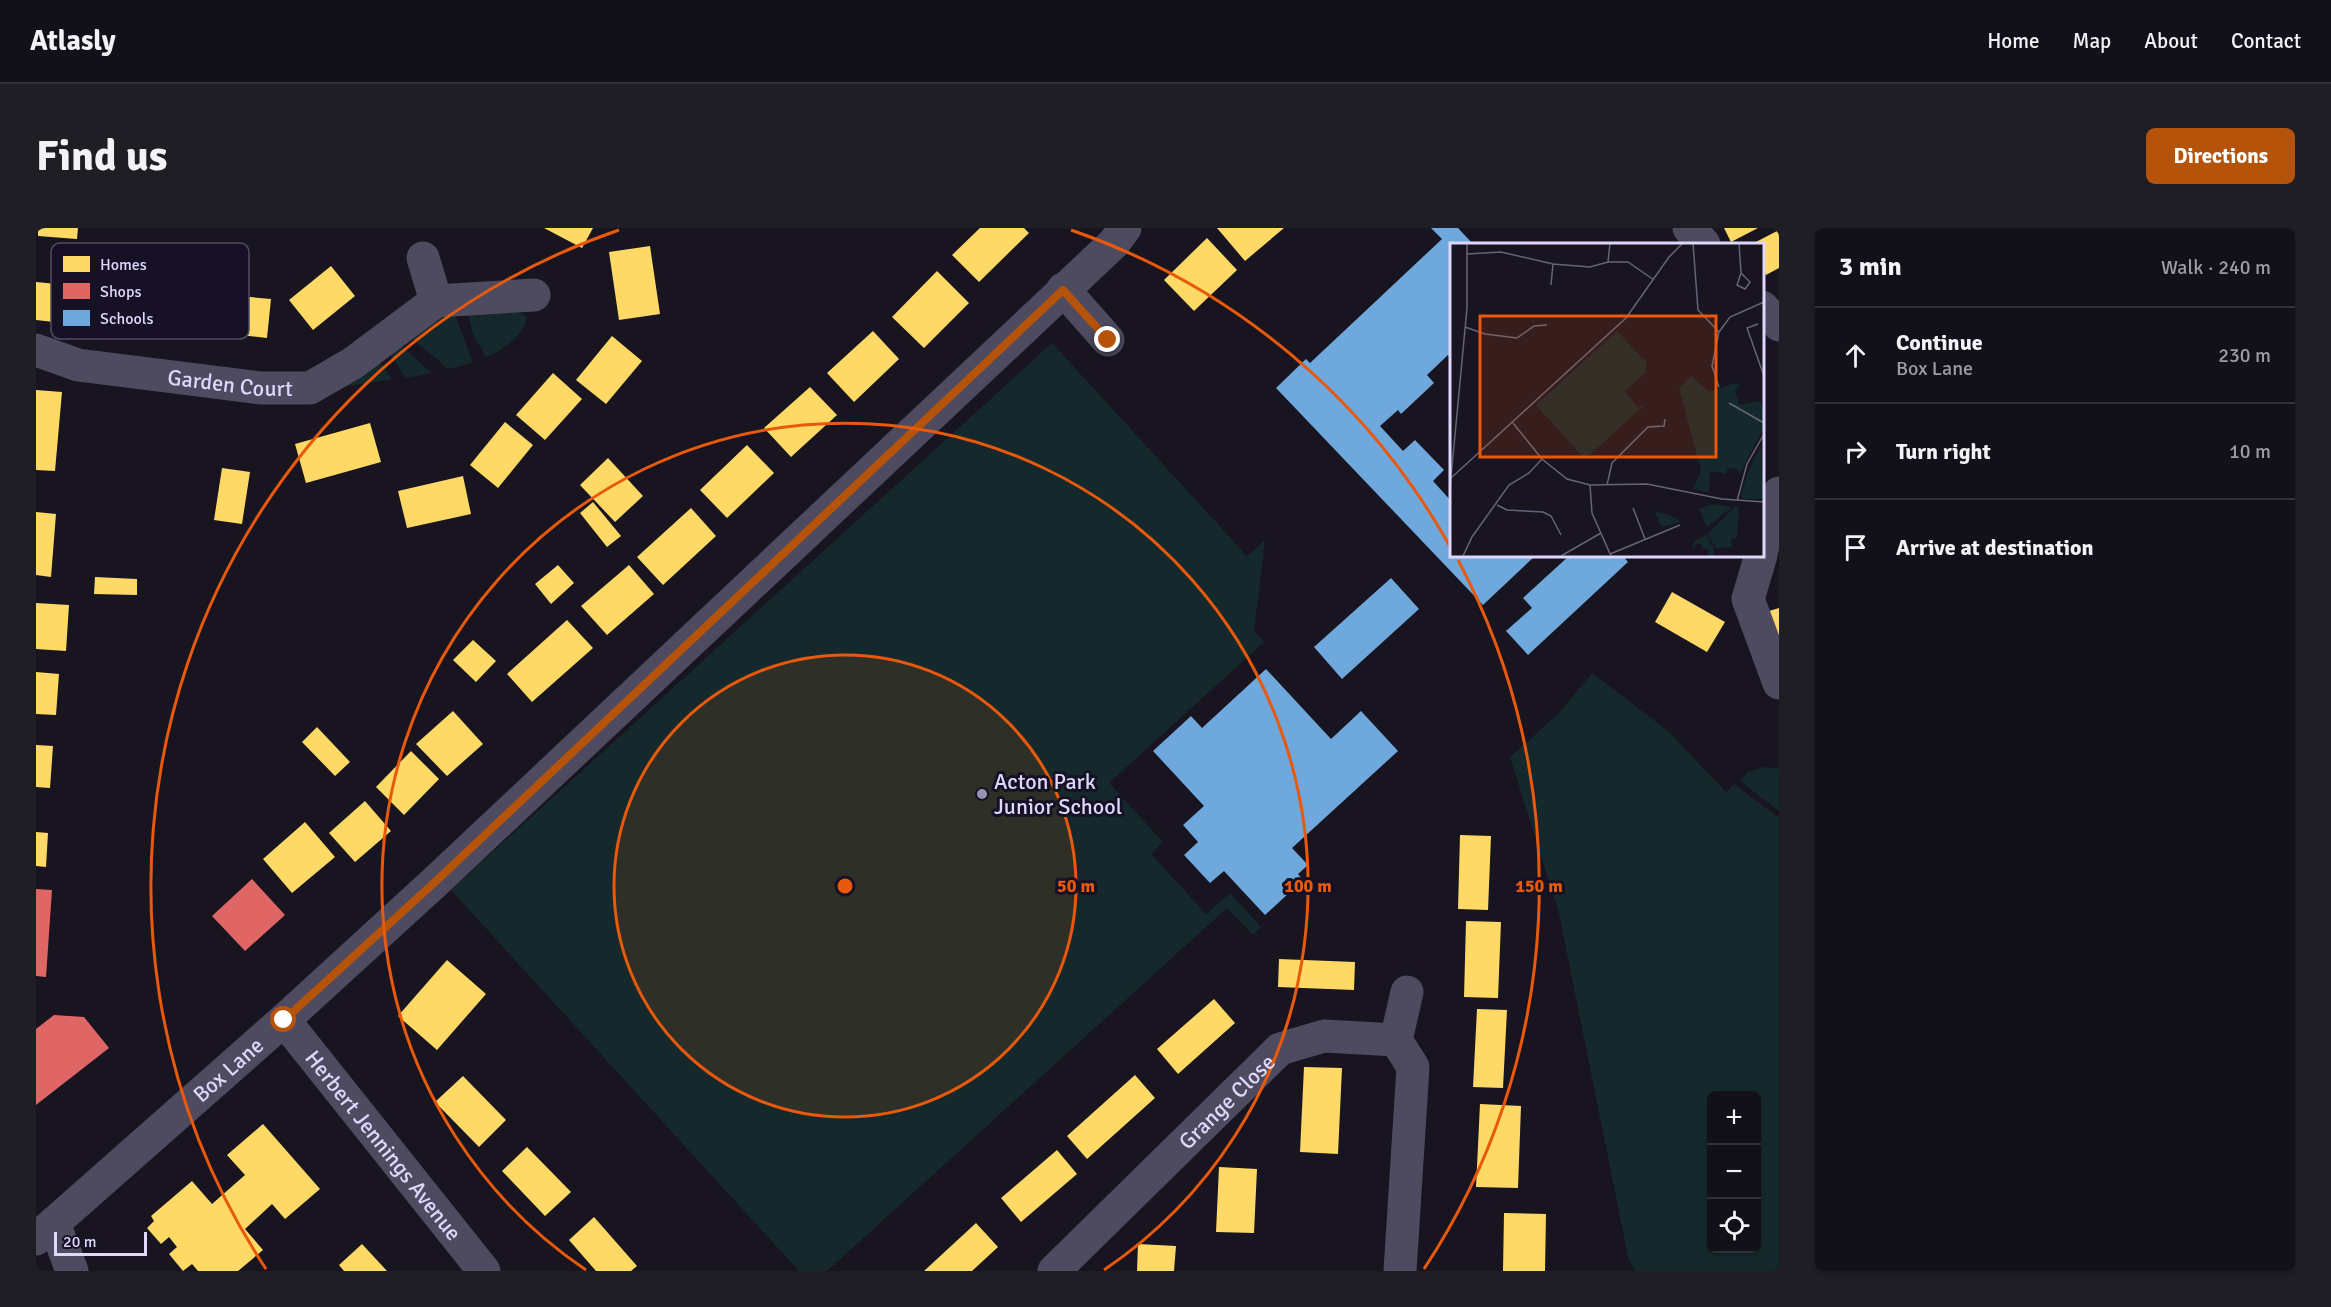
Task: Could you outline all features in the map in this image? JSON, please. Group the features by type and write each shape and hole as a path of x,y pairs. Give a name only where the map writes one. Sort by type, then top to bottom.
{"street":[{"name":"Box Lane","path":"45,1231 284,1020 435,882 1114,243 1125,228"},
{"path":"1689,228 1703,243"},
{"path":"423,258 436,301 534,295"},
{"path":"1063,290 1108,340"},
{"name":"Garden Court","path":"36,350 78,365 261,388 310,388 353,363 436,301"},
{"path":"1764,309 1779,325"},
{"path":"1764,542 1779,493"},
{"path":"1761,556 1748,599 1779,683"},
{"path":"1400,1271 1413,1067 1396,1040 1407,992"},
{"name":"Herbert Jennings Avenue","path":"284,1020 484,1271"},
{"name":"Grange Close","path":"1054,1271 1280,1049 1324,1036 1396,1040"},
{"path":"45,1231 72,1271"}],"green space":[{"path":"511,307 527,317 525,324 512,341 486,357 472,332 467,310"},
{"path":"454,312 473,363 447,369 409,335 425,324"},
{"path":"398,343 432,373 406,378 388,351"},
{"name":"Acton Park Junior School","path":"1052,343 1247,556 1265,540 1254,631 1264,642 1109,783 1163,842 1151,854 1206,914 1230,893 1261,927 1253,935 1227,908 827,1271 799,1271 451,890"},
{"path":"377,358 392,379 338,388"},
{"path":"1592,673 1668,731 1726,792 1734,784 1779,818 1779,1271 1635,1271 1628,1257 1559,913 1510,757 1560,712"},
{"path":"1764,767 1779,769 1779,811 1740,781 1748,772"}],"building: Homes":[{"path":"38,228 78,228 77,239 38,236"},
{"path":"544,228 593,228 582,248"},
{"path":"980,228 1024,228 1029,233 979,282 952,255"},
{"path":"1217,228 1284,228 1245,261"},
{"path":"1724,228 1758,228 1731,242"},
{"path":"1779,230 1779,268 1766,275 1764,243 1754,243"},
{"path":"1207,238 1237,270 1194,311 1164,280"},
{"path":"650,246 660,314 619,320 609,252"},
{"path":"331,266 355,296 313,330 289,300"},
{"path":"937,271 969,303 924,348 892,317"},
{"path":"36,282 51,283 51,322 36,320"},
{"path":"249,297 271,299 267,338 249,336"},
{"path":"873,331 899,359 854,402 827,373"},
{"path":"612,336 642,361 606,404 576,380"},
{"path":"553,373 582,399 545,440 516,415"},
{"path":"810,387 837,415 791,457 764,428"},
{"path":"36,390 62,392 55,471 36,470"},
{"path":"505,422 533,445 498,488 470,465"},
{"path":"370,423 381,462 306,483 295,444"},
{"path":"747,445 774,473 727,518 700,490"},
{"path":"608,458 643,496 615,522 580,485"},
{"path":"222,468 250,472 242,524 214,520"},
{"path":"463,476 471,514 407,528 398,491"},
{"path":"593,502 621,536 607,547 580,513"},
{"path":"691,508 716,536 663,585 637,557"},
{"path":"36,512 56,514 51,577 36,575"},
{"path":"558,565 574,583 551,604 535,584"},
{"path":"629,565 654,594 607,635 581,606"},
{"path":"95,577 137,579 137,595 94,594"},
{"path":"1672,592 1725,622 1707,652 1655,622"},
{"path":"36,603 69,605 66,651 36,649"},
{"path":"1779,608 1779,640 1769,611"},
{"path":"567,620 593,648 532,702 507,674"},
{"path":"473,640 496,661 476,682 453,660"},
{"path":"36,672 59,674 56,715 36,714"},
{"path":"453,711 483,744 447,776 416,744"},
{"path":"317,727 350,762 335,776 302,742"},
{"path":"36,745 53,746 50,788 36,787"},
{"path":"411,751 439,779 404,815 376,787"},
{"path":"365,801 391,831 355,862 329,833"},
{"path":"305,822 335,857 292,893 263,859"},
{"path":"36,832 48,833 46,867 36,866"},
{"path":"1460,835 1491,836 1488,910 1458,909"},
{"path":"1466,921 1501,922 1498,998 1464,997"},
{"path":"1279,959 1355,962 1354,990 1278,987"},
{"path":"447,960 486,994 437,1050 398,1016"},
{"path":"1214,999 1235,1023 1178,1074 1157,1049"},
{"path":"1477,1009 1507,1010 1503,1088 1473,1087"},
{"path":"1304,1067 1342,1068 1338,1154 1300,1152"},
{"path":"1135,1075 1155,1098 1087,1159 1067,1136"},
{"path":"463,1076 506,1120 479,1147 435,1102"},
{"path":"1480,1104 1521,1106 1518,1188 1476,1187"},
{"path":"263,1124 320,1189 285,1219 272,1204 245,1229 263,1250 238,1271 198,1271 192,1264 183,1271 169,1254 177,1247 169,1237 161,1244 147,1228 154,1221 151,1216 192,1181 212,1204 245,1175 227,1155"},
{"path":"527,1147 571,1192 545,1216 502,1171"},
{"path":"1057,1150 1077,1174 1021,1222 1001,1198"},
{"path":"1219,1167 1257,1169 1254,1233 1216,1232"},
{"path":"1504,1213 1546,1214 1545,1271 1503,1271"},
{"path":"594,1217 637,1266 631,1271 596,1271 569,1240"},
{"path":"976,1223 998,1247 972,1271 924,1271"},
{"path":"362,1244 387,1271 344,1271 339,1265"},
{"path":"1138,1244 1176,1246 1174,1271 1137,1271"}],"building: Shops":[{"path":"252,879 285,915 245,951 212,916"},
{"path":"36,889 52,890 46,977 36,976"},
{"path":"54,1015 84,1017 109,1048 36,1105 36,1029"}],"building: Schools":[{"path":"1431,228 1458,228 1472,243 1450,243 1450,357 1448,355 1427,375 1434,383 1401,414 1398,410 1380,426 1403,451 1415,440 1444,470 1433,481 1450,500 1450,556 1535,556 1483,605 1276,388 1306,359 1310,363 1442,239"},
{"path":"1569,556 1623,556 1628,562 1528,655 1506,631 1532,608 1523,598"},
{"path":"1391,578 1419,609 1342,679 1314,647"},
{"path":"1266,669 1331,739 1361,711 1398,751 1292,848 1308,865 1298,874 1303,880 1265,915 1224,871 1210,883 1184,855 1198,842 1183,825 1204,806 1153,751 1191,716 1202,728"}],"place":[{"name":"Acton Park Junior School","path":"982,794"}],"route":[{"path":"284,1020 435,882 1063,290 1108,340"}]}
